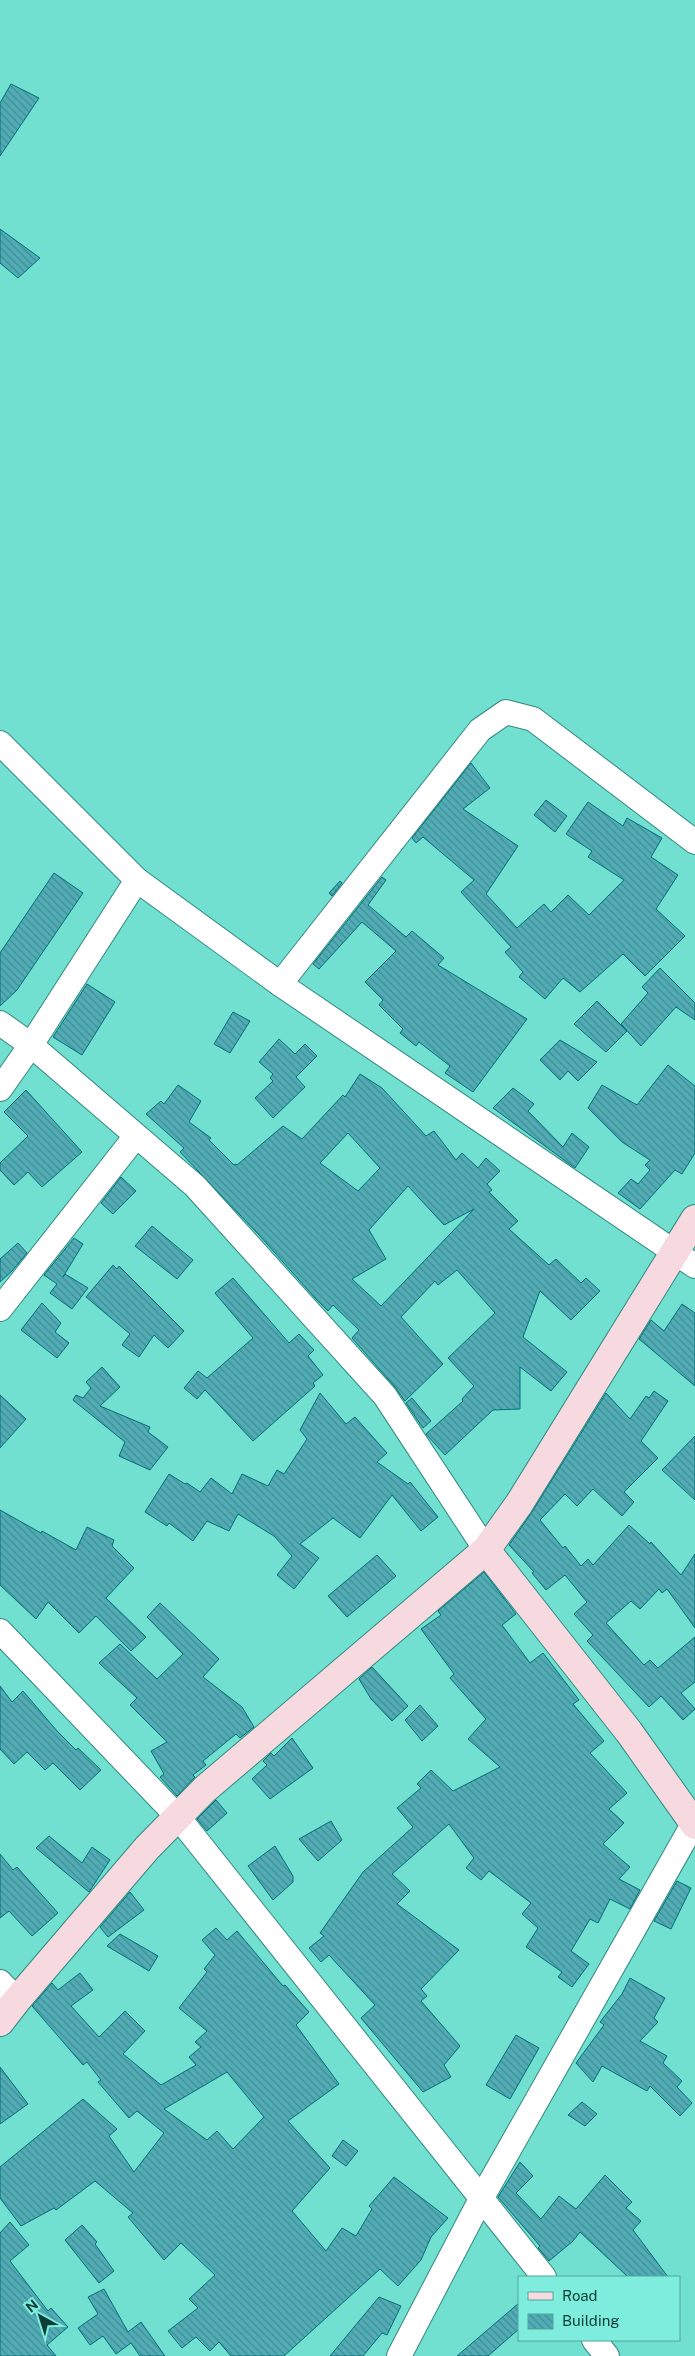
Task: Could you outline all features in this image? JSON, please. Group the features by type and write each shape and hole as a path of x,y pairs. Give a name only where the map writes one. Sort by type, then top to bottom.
{"street":[{"path":"280,984 480,730 506,712 533,720 695,842"},
{"path":"0,743 137,880 280,984 684,1259"},
{"path":"0,1088 31,1045 137,880"},
{"path":"0,1023 31,1045 196,1186 385,1396 486,1550 629,1732 695,1823 481,2199 399,2356"},
{"path":"0,1309 136,1136"},
{"path":"0,2022 8,1991 178,1816 213,1783 486,1550 684,1259 695,1219"},
{"path":"0,1631 178,1816 543,2276"},
{"path":"595,2341 607,2356"}],"building":[{"path":"11,84 39,98 0,156 0,103"},
{"path":"0,229 40,258 18,278 0,263"},
{"path":"471,763 490,788 463,809 518,846 486,894 517,928 544,904 551,912 568,895 589,915 624,880 588,857 592,851 566,834 588,802 623,826 627,818 662,838 651,857 678,875 656,909 685,936 645,976 623,954 580,992 563,978 545,999 519,977 523,972 505,952 511,947 461,892 474,880 423,837 416,843 412,838"},
{"path":"546,800 567,816 555,832 534,815"},
{"path":"54,873 83,893 17,990 0,1006 0,953"},
{"path":"382,877 386,880 368,905 406,937 412,931 444,958 438,965 527,1019 473,1092 445,1073 450,1066 419,1042 416,1046 400,1033 403,1029 379,1005 383,1000 365,982 396,951 362,922 319,969 313,964"},
{"path":"340,881 342,883 332,896 329,893"},
{"path":"660,968 695,1003 695,1020 676,1007 641,1046 621,1024 648,993 642,987"},
{"path":"87,984 115,1002 82,1055 53,1037"},
{"path":"597,1001 627,1031 606,1052 574,1024"},
{"path":"233,1012 250,1021 230,1053 214,1044"},
{"path":"279,1039 295,1054 305,1044 317,1056 296,1077 305,1087 273,1118 255,1098 273,1081 270,1078 273,1074 259,1062"},
{"path":"560,1040 597,1062 578,1081 568,1071 560,1080 540,1060"},
{"path":"668,1065 695,1086 695,1153 682,1174 675,1170 640,1209 618,1193 631,1179 638,1184 650,1170 645,1165 650,1160 622,1142 588,1108 602,1085 637,1105"},
{"path":"360,1074 382,1088 426,1136 434,1131 456,1160 462,1153 478,1168 486,1158 500,1171 487,1184 492,1190 489,1192 518,1221 509,1229 549,1265 556,1259 581,1283 586,1278 600,1291 571,1320 540,1291 523,1337 567,1372 551,1391 520,1367 520,1409 493,1410 445,1455 426,1434 463,1401 462,1399 474,1386 448,1358 495,1313 457,1270 438,1285 435,1281 401,1317 443,1364 405,1401 352,1338 359,1330 333,1305 328,1311 316,1299 259,1235 180,1152 184,1148 146,1114 161,1101 164,1104 178,1085 201,1101 189,1122 211,1138 209,1140 234,1165 237,1165 283,1126 302,1139 343,1095 345,1097","holes":["348,1133 380,1168 358,1191 320,1163","408,1186 444,1225 474,1209 381,1306 352,1279 386,1259 369,1230"]},
{"path":"513,1088 534,1104 528,1111 563,1147 572,1133 589,1147 575,1168 493,1108"},
{"path":"26,1090 82,1152 42,1187 28,1172 14,1185 0,1170 0,1163 28,1136 4,1112"},
{"path":"121,1177 136,1191 113,1214 101,1203"},
{"path":"152,1226 193,1260 177,1279 135,1246"},
{"path":"74,1238 83,1244 63,1277 65,1274 88,1288 72,1309 50,1293 57,1284 44,1275"},
{"path":"18,1243 27,1253 0,1282 0,1259"},
{"path":"113,1265 117,1269 119,1266 184,1331 168,1348 154,1335 139,1357 122,1345 130,1334 86,1297"},
{"path":"233,1278 289,1343 299,1334 314,1350 308,1356 323,1375 313,1383 315,1386 253,1441 205,1390 197,1399 184,1388 198,1371 207,1378 253,1338 215,1293"},
{"path":"42,1303 61,1323 55,1332 69,1343 57,1358 21,1330"},
{"path":"682,1304 695,1313 695,1386 639,1339 651,1320 664,1331"},
{"path":"102,1367 120,1387 100,1406 150,1427 148,1432 168,1447 150,1470 119,1456 125,1442 73,1400 76,1395 83,1398 91,1388 86,1382"},
{"path":"654,1391 668,1401 641,1441 658,1458 624,1492 634,1502 622,1516 593,1489 577,1506 565,1494 540,1520 581,1566 588,1559 593,1565 629,1525 650,1544 651,1542 681,1575 695,1554 695,1628 667,1589 662,1593 659,1589 640,1609 631,1601 606,1623 644,1665 650,1660 658,1668 695,1637 695,1682 681,1693 695,1709 683,1720 661,1696 649,1707 587,1641 593,1635 574,1614 587,1602 565,1575 546,1590 532,1573 534,1572 509,1545 532,1512 606,1393 630,1419 646,1396 649,1398"},
{"path":"320,1393 346,1424 355,1417 387,1453 377,1462 408,1484 410,1482 438,1517 421,1531 392,1495 360,1538 333,1518 300,1544 319,1558 294,1589 277,1575 292,1556 274,1536 238,1514 229,1531 207,1521 193,1541 169,1523 167,1526 145,1512 169,1474 200,1492 211,1478 232,1494 242,1474 268,1486 277,1470 284,1474 307,1439 300,1430"},
{"path":"0,1395 26,1419 0,1448"},
{"path":"412,1398 431,1421 423,1428 406,1403"},
{"path":"695,1436 695,1500 662,1470"},
{"path":"0,1510 76,1550 87,1527 114,1540 112,1546 134,1568 106,1598 146,1637 131,1651 96,1616 79,1633 48,1602 36,1619 0,1585"},
{"path":"377,1555 396,1576 347,1617 328,1596"},
{"path":"484,1572 516,1614 502,1625 530,1663 543,1653 579,1700 573,1704 604,1741 590,1753 627,1793 609,1809 624,1823 603,1844 630,1867 619,1879 640,1890 630,1909 610,1899 598,1923 590,1919 571,1951 589,1964 572,1987 558,1977 562,1972 526,1947 538,1928 522,1914 531,1903 489,1871 481,1880 466,1868 474,1858 449,1824 392,1874 410,1891 397,1904 459,1950 421,1989 427,1996 421,2001 460,2046 444,2065 451,2077 423,2092 361,2018 375,2005 329,1955 321,1962 309,1948 324,1936 320,1933 363,1872 413,1827 397,1808 421,1788 417,1784 431,1770 453,1791 500,1767 468,1739 486,1719 450,1678 454,1674 421,1629 441,1615 438,1611"},
{"path":"160,1603 219,1659 203,1677 242,1707 254,1727 240,1738 236,1734 203,1761 206,1765 193,1775 195,1777 177,1796 160,1777 164,1774 151,1751 167,1742 130,1705 137,1698 99,1663 120,1644 157,1679 183,1654 147,1617"},
{"path":"372,1667 408,1706 392,1721 371,1699 359,1679"},
{"path":"0,1686 12,1702 23,1691 57,1731 76,1750 78,1748 101,1770 80,1790 53,1763 45,1770 27,1752 14,1764 0,1749"},
{"path":"420,1705 438,1726 422,1741 405,1720"},
{"path":"292,1738 313,1768 270,1799 252,1779 267,1765 263,1761 271,1753 274,1756"},
{"path":"216,1800 227,1813 207,1831 197,1819"},
{"path":"331,1821 342,1840 318,1861 299,1839"},
{"path":"49,1836 82,1863 92,1847 110,1860 89,1892 36,1848"},
{"path":"275,1846 293,1876 293,1882 273,1900 248,1866"},
{"path":"0,1854 13,1870 17,1867 58,1913 32,1936 9,1911 0,1918"},
{"path":"677,1881 691,1888 671,1929 654,1921"},
{"path":"130,1892 144,1910 108,1937 100,1927"},
{"path":"216,1928 227,1940 237,1931 283,1986 285,1985 309,2012 296,2025 339,2084 288,2121 330,2168 292,2211 326,2251 342,2228 356,2236 372,2209 369,2206 394,2177 448,2218 431,2237 421,2260 398,2286 380,2269 284,2356 231,2356 219,2342 210,2351 196,2337 182,2348 168,2331 198,2308 189,2299 215,2275 181,2243 164,2260 128,2217 133,2213 95,2181 56,2210 54,2208 21,2226 0,2198 0,2167 83,2099 117,2129 109,2136 134,2172 164,2133 137,2111 129,2118 98,2082 101,2080 87,2062 83,2065 32,2006 52,1983 58,1990 80,1973 93,1990 71,2006 99,2037 125,2011 145,2031 123,2054 161,2085 196,2065 189,2057 201,2047 195,2042 207,2031 179,2008 207,1972 204,1969 215,1955 202,1940","holes":["227,2072 264,2117 233,2149 217,2131 207,2140 164,2109"]},
{"path":"120,1934 158,1956 149,1971 107,1946"},
{"path":"630,1978 665,1998 654,2018 658,2022 640,2041 667,2056 663,2063 682,2081 677,2087 692,2103 680,2116 650,2086 647,2091 602,2066 593,2082 576,2063 604,2025 600,2022 622,1994"},
{"path":"516,2035 539,2048 510,2099 486,2085"},
{"path":"0,2067 28,2104 0,2124"},
{"path":"582,2102 597,2114 585,2126 568,2115"},
{"path":"343,2140 358,2151 346,2166 332,2156"},
{"path":"520,2162 533,2176 516,2193 541,2219 559,2196 576,2209 605,2175 632,2202 626,2208 641,2221 633,2230 667,2276 627,2276 580,2232 573,2241 549,2261 538,2248 540,2246 498,2197"},
{"path":"10,2222 29,2245 10,2261 48,2311 51,2308 68,2327 47,2345 56,2356 0,2356 0,2233"},
{"path":"82,2225 97,2242 95,2244 114,2271 99,2283 65,2240"},
{"path":"104,2289 128,2332 141,2322 165,2356 140,2356 131,2343 116,2354 103,2336 90,2345 78,2328 98,2314 88,2297"},
{"path":"379,2297 401,2306 387,2335 382,2333 363,2356 330,2356"},
{"path":"518,2304 518,2330 488,2356 457,2356"}]}
